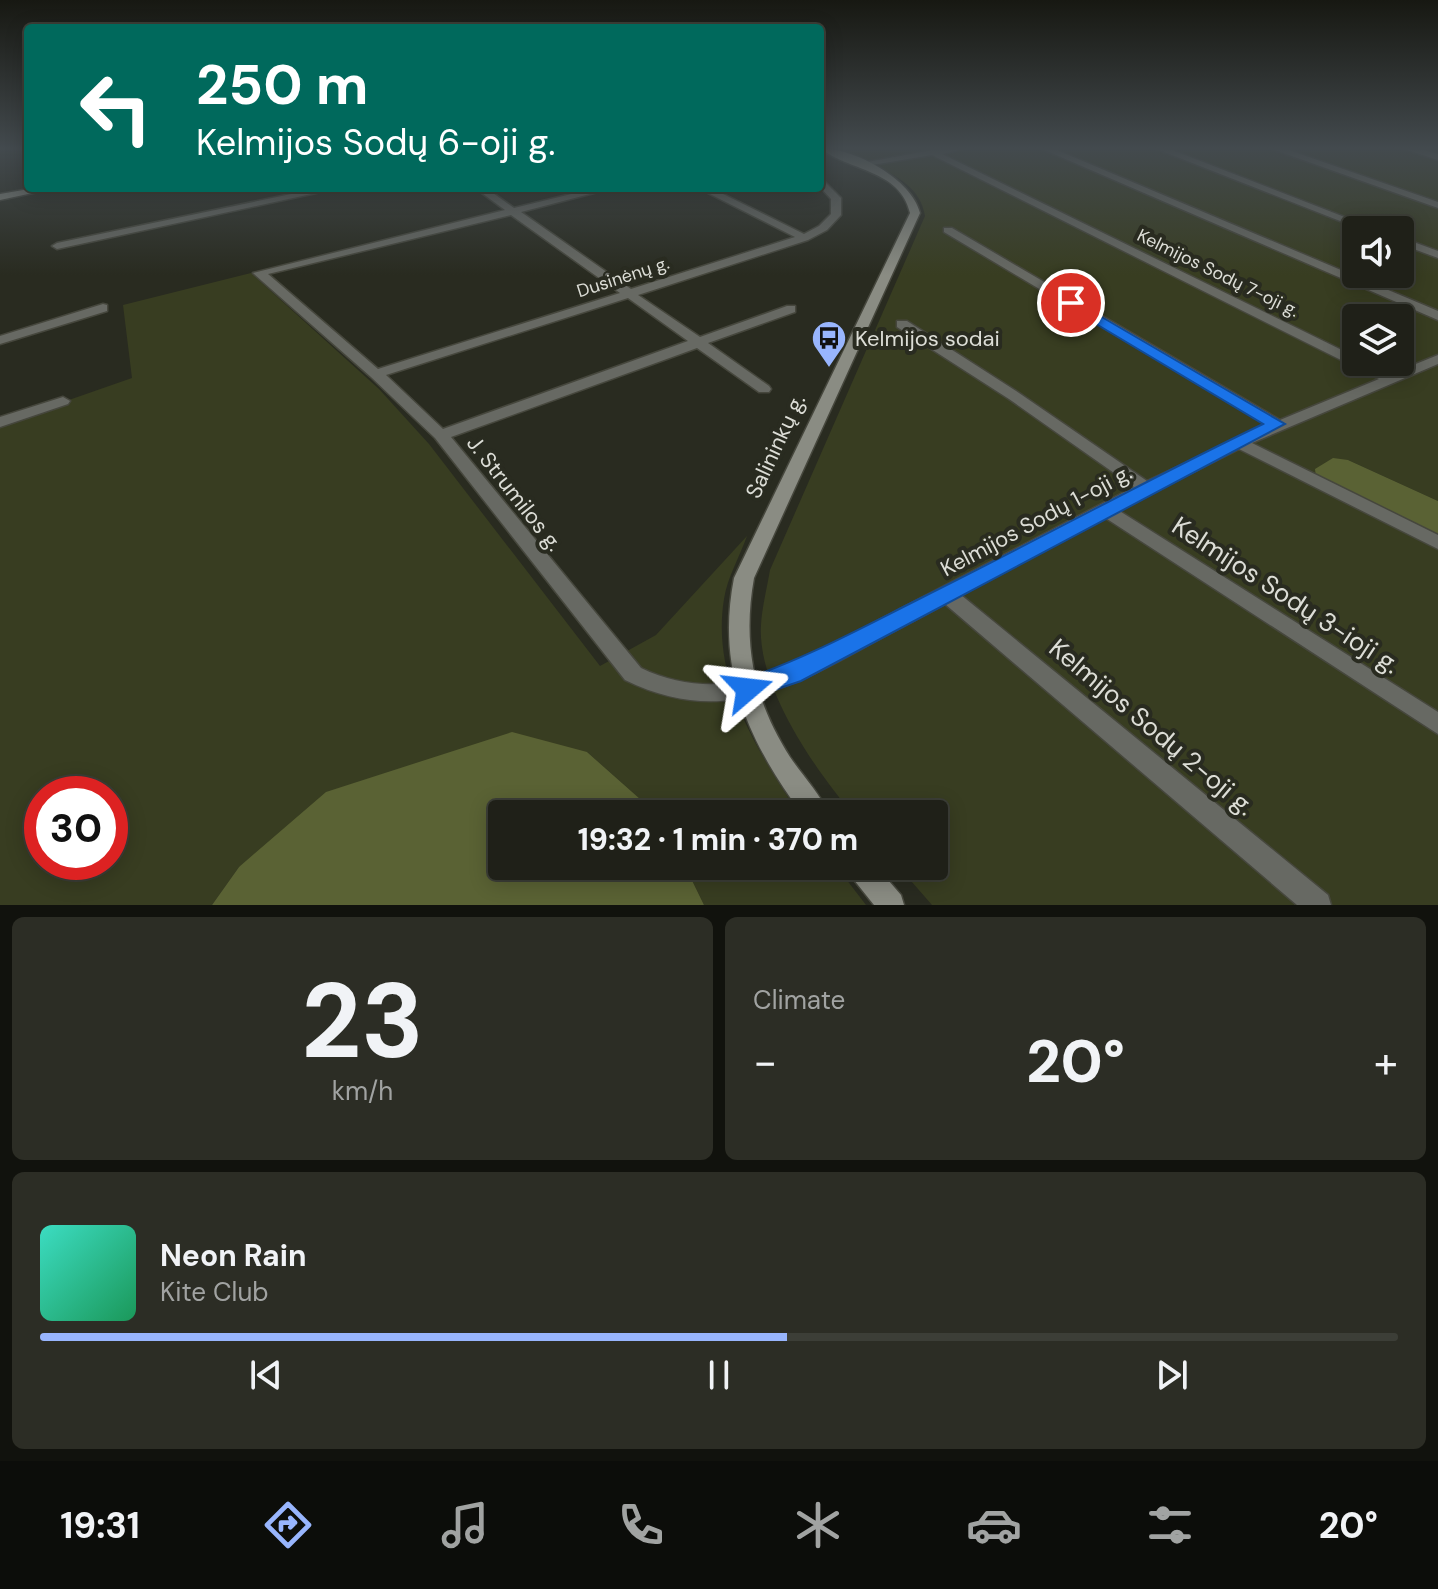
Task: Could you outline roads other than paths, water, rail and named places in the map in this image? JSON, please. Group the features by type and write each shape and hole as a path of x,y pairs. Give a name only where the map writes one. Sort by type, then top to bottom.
{"main road":[{"name":"Salininkų g.","path":"805,800 766,736 748,689 735,637 737,604 744,578 915,213 912,198 906,190"},
{"path":"0,197 26,192"},
{"path":"870,880 891,905"}],"street":[{"name":"Dusinėnų g.","path":"376,374 804,238 823,228 836,215 836,198 828,190"},
{"name":"Kelmijos Sodų 7-oji g.","path":"1009,190 1342,355"},
{"path":"1143,190 1438,316"},
{"path":"1269,190 1342,218"},
{"path":"1395,190 1438,205"},
{"path":"57,246 315,192"},
{"path":"486,192 764,389"},
{"path":"512,211 591,192"},
{"path":"711,192 804,238"},
{"name":"J. Strumilos g.","path":"512,211 259,273 441,435 633,674 669,691 698,696 748,689"},
{"path":"948,230 1276,424"},
{"path":"1414,246 1438,255"},
{"path":"0,340 103,308"},
{"path":"441,435 791,309"},
{"path":"902,324 1014,396 1146,488"},
{"name":"Kelmijos Sodų 1-oji g.","path":"748,689 793,674 1146,488 1276,424 1438,359"},
{"name":"Kelmijos Sodų 7-oji g.","path":"1385,376 1391,379"},
{"path":"0,422 63,401"},
{"path":"1240,443 1438,543"},
{"name":"Kelmijos Sodų 3-ioji g.","path":"1105,510 1438,724"},
{"name":"Kelmijos Sodų 2-oji g.","path":"947,595 1318,905"}],"place":[{"name":"Kelmijos sodai","path":"829,369"}]}
